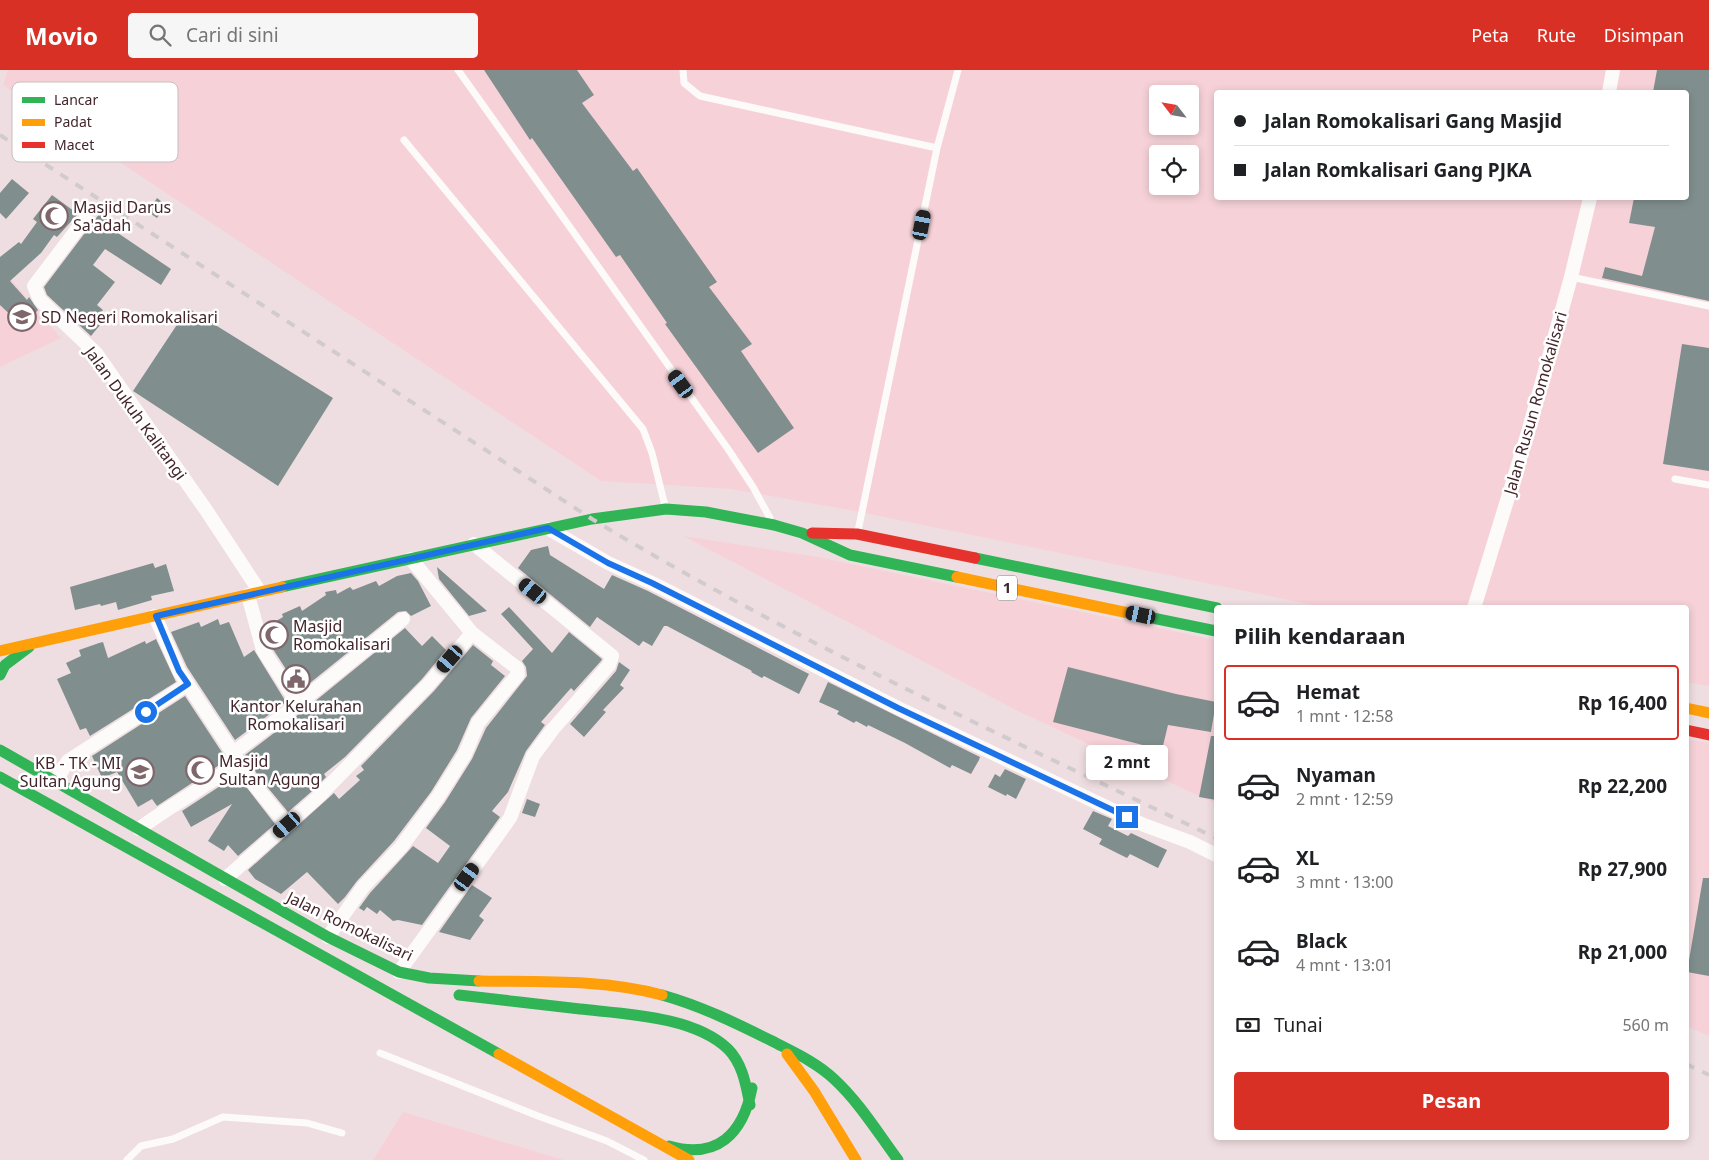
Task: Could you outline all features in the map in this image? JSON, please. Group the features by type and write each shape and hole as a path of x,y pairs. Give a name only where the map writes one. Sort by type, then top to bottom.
{"highway":[{"name":"1","path":"0,650 548,528 592,519 666,508 706,512 774,525 1214,631"},
{"name":"1","path":"802,533 854,544 1214,607"},
{"name":"1","path":"0,639 35,642"},
{"path":"0,675 5,665 35,642"},
{"path":"1689,709 1709,713"},
{"path":"1689,731 1709,735"},
{"path":"0,737 13,758"},
{"name":"Jalan Romokalisari","path":"0,750 328,937 399,972 429,978 464,981 600,983 648,991 693,1004 723,1017 813,1062 834,1079 856,1104 898,1160"},
{"path":"0,777 689,1160"},
{"path":"399,972 426,987 446,992 655,1018 695,1030 723,1045 736,1058 744,1072 750,1104"},
{"path":"662,1144 690,1151 707,1149 728,1138 743,1123 750,1104 753,1085 750,1064 738,1040 723,1017"},
{"path":"782,1048 814,1091 856,1160"}],"street":[{"path":"1609,90 1613,70"},
{"name":"Jalan Rusun Romokalisari","path":"1475,605 1529,428 1571,277 1590,200"},
{"name":"Jalan Dukuh Kalitangi","path":"85,219 34,286 35,292 40,300 96,353 206,510 254,594 263,650 298,704"},
{"path":"548,528 608,563 652,583 898,708 1144,825 1190,842 1214,854"},
{"path":"399,972 510,818 533,756 553,729 609,665 612,656 474,544"},
{"path":"328,937 363,887 401,847 438,796 465,754 478,723 518,674 517,668 472,633 411,559"},
{"path":"156,616 179,671 252,782 265,795 287,825"},
{"path":"139,829 214,780 236,757 298,704 403,619"},
{"path":"225,879 317,798 393,721 472,633"},
{"path":"55,782 68,761 188,684"}],"lane":[{"path":"458,70 728,449 753,486 774,525"},
{"path":"682,70 684,83 700,96 937,148"},
{"path":"854,544 937,148 958,70"},
{"path":"404,140 643,429 652,453 666,508"},
{"path":"1571,277 1709,306"},
{"path":"1675,479 1709,485"},
{"path":"380,1053 538,1116 607,1140 644,1160"},
{"path":"127,1160 141,1146 173,1140 223,1117 307,1123 342,1133"}],"shaded area":[{"path":"8,70 1709,70 1709,686 1689,683 1689,605 1313,605 855,511 731,489 601,481 119,162 178,162 178,82 12,82 12,91 3,85"},
{"name":"SD Negeri Romokalisari","path":"0,262 13,276 12,280 61,338 0,367"},
{"path":"683,536 818,557 1214,640 1214,803 1018,711"},
{"path":"1689,740 1709,743 1709,1036 1689,1027"},
{"path":"403,1112 564,1160 373,1160"}],"building":[{"path":"484,70 577,70 594,95 582,103 633,171 637,168 717,282 709,287 752,344 741,351 794,428 758,453 665,324 667,323 620,255 616,257 532,138 530,140"},
{"path":"1657,70 1709,70 1709,301 1602,278 1605,267 1642,276 1655,227 1629,223 1634,200 1689,200 1689,90 1653,90"},
{"path":"12,179 29,193 6,219 0,213 0,193"},
{"path":"52,195 78,214 57,237 54,235 41,253 10,281 27,300 29,297 38,310 23,327 0,305 0,257 19,242 21,244 37,222 33,219"},
{"path":"157,198 166,205 157,218 148,212"},
{"path":"100,213 115,223 112,229 171,269 161,285 105,249 93,265 115,282 97,305 103,310 95,320 100,325 91,336 47,295 44,287"},
{"path":"188,308 333,398 278,486 133,391"},
{"path":"1682,344 1709,348 1709,471 1663,464"},
{"path":"548,546 550,555 604,589 612,575 648,591 809,674 799,694 764,676 762,678 667,626 664,626 652,646 643,641 639,646 597,617 590,627 518,568 531,550"},
{"path":"153,563 155,568 166,564 174,591 151,596 152,600 118,610 116,602 75,610 70,587"},
{"path":"437,567 487,611 469,616 439,579"},
{"path":"411,573 418,581 431,606 411,616 406,611 398,612 300,691 271,646 266,627 283,617 282,614 300,606 302,611 326,595 325,592 336,590 337,594 350,587 353,590 376,581 379,586 397,576"},
{"path":"509,607 552,653 569,632 602,659 574,691 571,688 541,722 545,725 526,751 508,792 492,811 500,817 422,925 398,920 393,921 380,910 377,914 367,907 364,911 359,908 370,893 413,846 438,863 450,846 426,828 472,759 486,728 527,676 526,667 522,661 533,649 501,614"},
{"path":"218,619 220,625 229,622 244,657 254,650 286,702 235,740 187,667 171,632 199,622 201,627"},
{"path":"405,628 422,646 432,636 446,650 422,679 345,757 324,774 326,777 311,792 288,812 259,777 245,755 303,711"},
{"path":"156,639 176,682 90,736 86,728 80,730 57,679 71,673 66,663 81,656 79,650 99,643 103,642 108,658 145,641 146,644"},
{"path":"473,645 493,661 491,665 505,676 471,718 457,750 431,792 394,841 357,881 345,897 338,904 307,872 281,894 255,879 248,870 334,793 339,799 360,780 356,776 364,770 361,766 434,691"},
{"path":"619,662 630,670 620,685 624,688 603,710 606,712 584,737 570,724 616,671"},
{"path":"1068,667 1214,702 1211,732 1168,725 1162,750 1053,722"},
{"path":"828,682 980,757 971,774 952,765 950,768 868,725 867,727 856,721 854,723 837,714 839,711 819,702"},
{"path":"185,696 227,760 157,806 152,799 138,807 117,772 102,778 92,756"},
{"path":"1211,736 1214,736 1214,800 1199,797"},
{"path":"1005,769 1026,779 1016,799 988,787 995,774 1000,777"},
{"path":"237,775 275,824 238,856 228,845 224,851 208,841 232,804 191,827 182,811"},
{"path":"527,799 540,804 535,817 522,813"},
{"path":"1093,811 1112,819 1108,826 1128,836 1131,833 1167,850 1158,868 1130,854 1127,858 1099,844 1102,839 1083,829"},
{"path":"1703,878 1709,878 1709,976 1689,972 1689,960"},
{"path":"472,885 492,898 479,916 484,920 470,940 439,932"}],"railway":[{"path":"0,135 12,143"},
{"path":"42,162 592,519 668,563 744,606 900,686 1214,837"},
{"path":"1689,1065 1709,1075"}],"traffic: fast":[{"path":"282,587 592,519 666,509 706,512 774,525 802,533 850,555 957,577"},
{"path":"975,558 1214,607"},
{"path":"1138,615 1214,631"},
{"path":"0,675 5,665 29,647"},
{"path":"0,750 328,937 399,972 429,978 479,981"},
{"path":"0,777 499,1054"},
{"path":"459,995 638,1015 678,1023 697,1030 714,1038 733,1055 743,1076 750,1105"},
{"path":"662,995 691,1004 732,1021 820,1067 852,1098 898,1160"},
{"path":"669,1146 701,1149 714,1146 725,1140 742,1118 752,1088"}],"traffic: slow":[{"path":"957,577 1138,615"},
{"path":"0,651 282,587"},
{"path":"1689,709 1709,713"},
{"path":"479,981 594,984 617,986 662,995"},
{"path":"499,1054 689,1160"},
{"path":"787,1054 814,1091 856,1160"}],"traffic: jam":[{"path":"812,533 857,534 975,558"},
{"path":"1689,731 1709,735"}],"place":[{"name":"Masjid Darus Sa'adah","path":"54,216"},
{"name":"SD Negeri Romokalisari","path":"22,317"},
{"name":"Masjid Romokalisari","path":"274,635"},
{"name":"Kantor Kelurahan Romokalisari","path":"296,679"},
{"name":"Masjid Sultan Agung","path":"200,770"},
{"name":"KB - TK - MI Sultan Agung","path":"140,772"}],"route":[{"path":"146,712 188,684 179,671 156,616 548,528 608,563 652,583 898,708 1127,817"}]}
